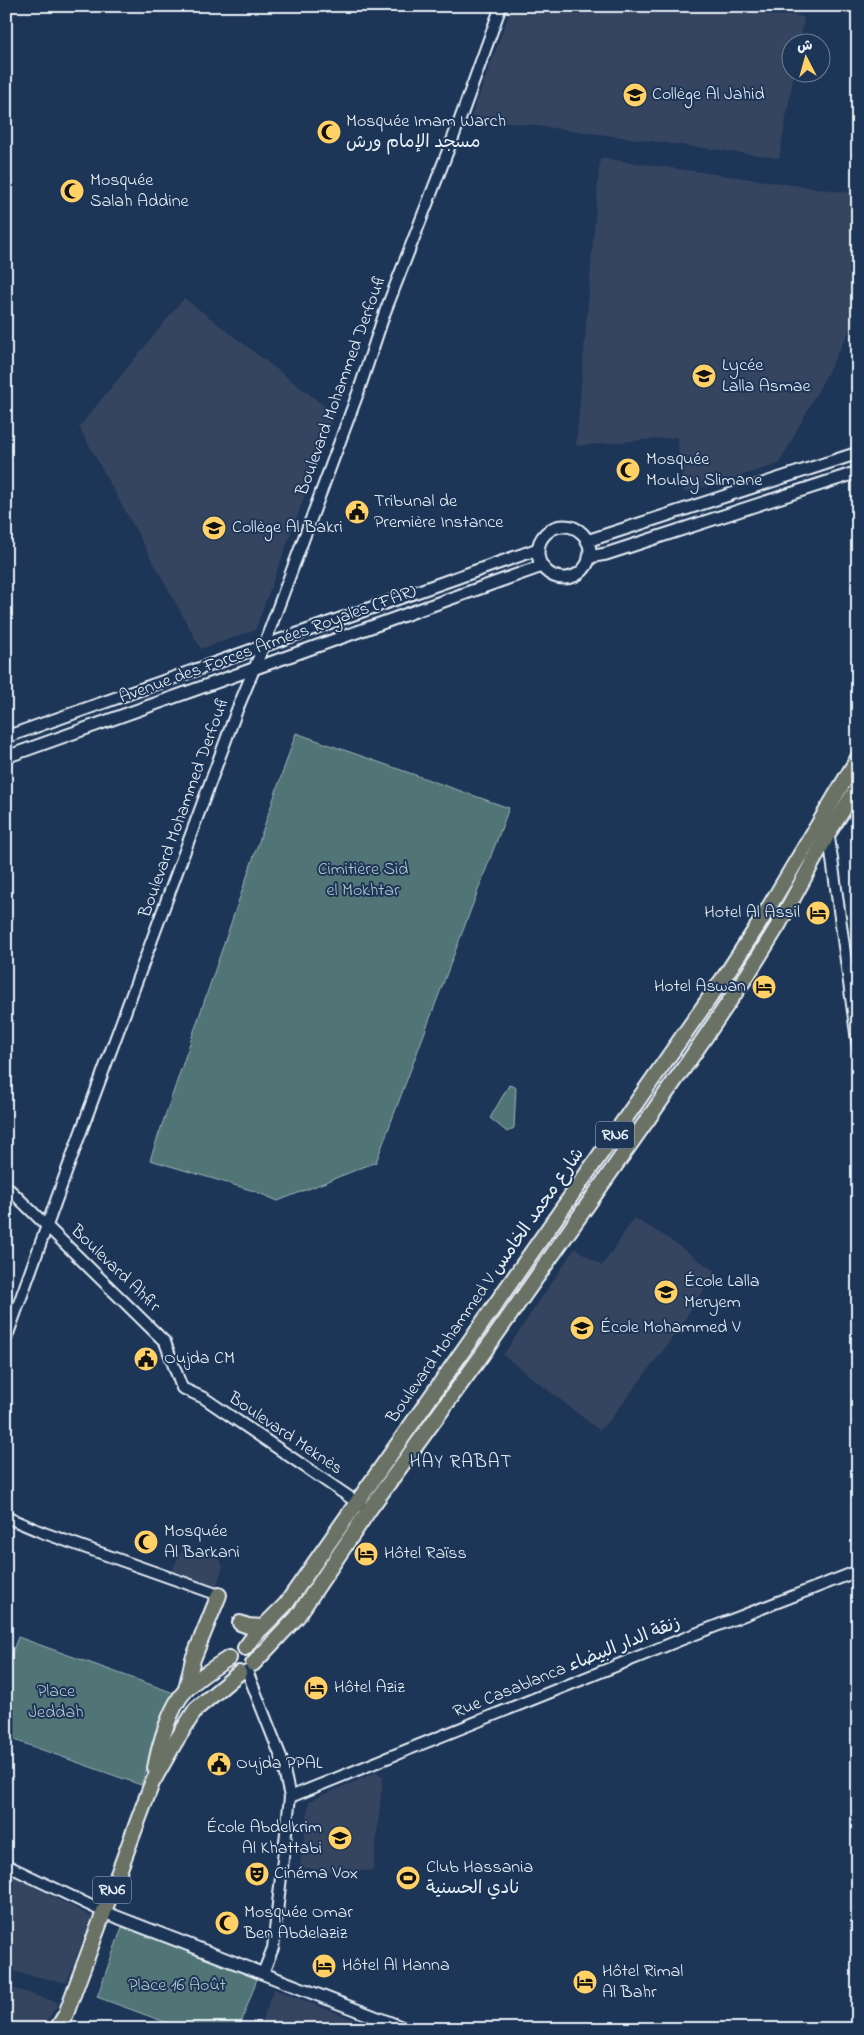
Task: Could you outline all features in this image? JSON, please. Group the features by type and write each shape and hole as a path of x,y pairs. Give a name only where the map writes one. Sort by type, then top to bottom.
{"main road":[{"path":"587,541 786,478 858,453"},
{"path":"589,558 858,472"},
{"path":"559,526 574,528 587,541 589,558 586,566 572,576 557,577 546,571 538,558 538,549 543,536 553,528 559,526"},
{"name":"Avenue des Forces Armées Royales (FAR)","path":"6,737 538,549"},
{"name":"Avenue des Forces Armées Royales (FAR)","path":"6,757 542,566"},
{"name":"Boulevard Mohammed V شارع محمد الخامس","path":"245,1648 286,1604 576,1192 727,973 759,924 858,758"},
{"name":"Boulevard Mohammed V شارع محمد الخامس","path":"57,2029 66,2014 152,1783 196,1709 246,1669 292,1623 368,1510 473,1366 748,974 829,832 858,788"},
{"path":"186,1689 193,1659 219,1595"},
{"path":"240,1623 263,1628"},
{"path":"229,1658 230,1665 246,1669 253,1656 245,1648"},
{"name":"RN6","path":"229,1658 234,1650 245,1648"},
{"name":"Boulevard Mohammed V شارع محمد الخامس","path":"152,1783 156,1763 172,1713 186,1689 229,1658"},
{"path":"104,1912 406,2029"}],"street":[{"name":"Boulevard Mohammed Derfoufi","path":"6,1339 237,710 256,667 358,393 385,312 458,125 501,6"},
{"path":"823,815 829,832 858,1048"},
{"name":"Boulevard Ahfir","path":"6,1186 165,1342 182,1388"},
{"name":"Boulevard Meknès","path":"182,1388 204,1398 368,1510"},
{"path":"6,1516 44,1533 219,1595"},
{"name":"Rue Casablanca زنقة الدار البيضاء","path":"290,1797 545,1696 685,1638 858,1571"},
{"path":"246,1669 281,1757 290,1797 272,1948 263,1973"},
{"path":"6,1865 104,1912"}],"shaded area":[{"name":"Collège Al Jahid","path":"512,6 725,6 804,17 802,32 782,32 782,82 792,82 779,158 471,117"},
{"name":"Lycée Lalla Asmae","path":"600,158 858,194 858,315 779,464 684,493 677,437 576,446"},
{"name":"Collège Al Bakri","path":"184,298 335,414 255,630 201,649 79,427"},
{"name":"École Mohammed V","path":"634,1218 663,1235 716,1272 668,1344 609,1421 599,1430 503,1355 575,1248 602,1266"},
{"path":"185,1548 192,1556 215,1551 223,1566 216,1588 171,1573 178,1557"},
{"name":"École Abdelkrim Al Khattabi","path":"377,1772 383,1777 373,1870 340,1873 300,1867 309,1801"},
{"path":"6,1872 92,1917 66,1983 6,1970"},
{"path":"6,1986 59,2003 41,2029 6,2029"},
{"path":"274,1989 378,2029 259,2029"}],"green space":[{"name":"Cimitière Sid el Mokhtar","path":"296,733 509,808 376,1162 278,1201 254,1191 150,1160"},
{"path":"509,1085 516,1087 514,1128 507,1132 490,1118"},
{"name":"Place Jeddah","path":"18,1637 174,1693 141,1785 6,1737 6,1669"},
{"name":"Place 16 Août","path":"122,1927 258,1976 239,2029 184,2029 97,1997"}],"place":[{"name":"Collège Al Jahid","path":"635,95"},
{"name":"Mosquée Imam Warch مسجد الإمام ورش","path":"329,132"},
{"name":"Mosquée Salah Addine","path":"72,191"},
{"name":"Lycée Lalla Asmae","path":"704,376"},
{"name":"Mosquée Moulay Slimane","path":"628,470"},
{"name":"Tribunal de Première Instance","path":"357,512"},
{"name":"Collège Al Bakri","path":"214,528"},
{"name":"Hotel Al Assil","path":"818,913"},
{"name":"Hotel Aswan","path":"764,987"},
{"name":"École Lalla Meryem","path":"666,1292"},
{"name":"École Mohammed V","path":"582,1328"},
{"name":"Oujda CM","path":"146,1359"},
{"name":"Mosquée Al Barkani","path":"146,1542"},
{"name":"Hôtel Raïss","path":"366,1554"},
{"name":"Hôtel Aziz","path":"316,1688"},
{"name":"Oujda PPAL","path":"219,1764"},
{"name":"École Abdelkrim Al Khattabi","path":"340,1838"},
{"name":"Cinéma Vox","path":"257,1874"},
{"name":"Club Hassania نادي الحسنية","path":"408,1878"},
{"name":"Mosquée Omar Ben Abdelaziz","path":"227,1923"},
{"name":"Hôtel Al Hanna","path":"324,1966"},
{"name":"Hôtel Rimal Al Bahr","path":"585,1982"}],"district":[{"name":"HAY RABAT","path":"461,1462"}]}
